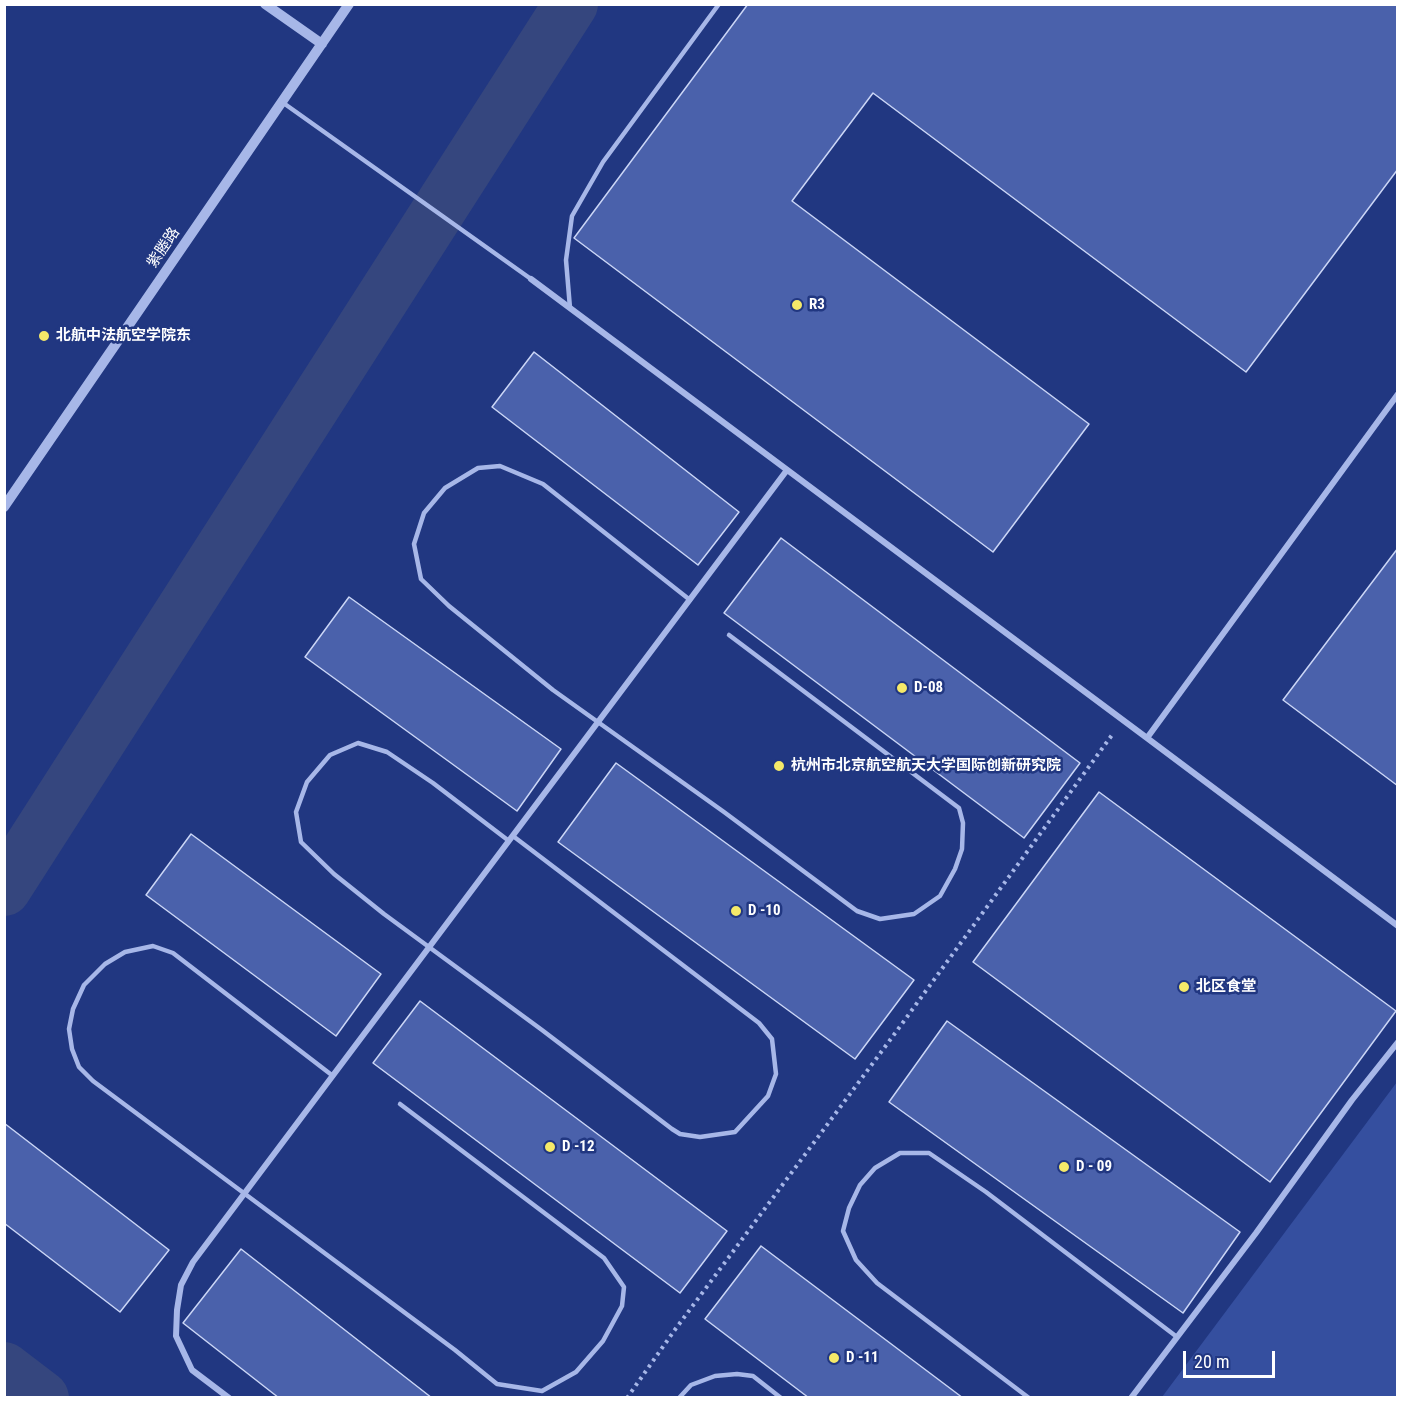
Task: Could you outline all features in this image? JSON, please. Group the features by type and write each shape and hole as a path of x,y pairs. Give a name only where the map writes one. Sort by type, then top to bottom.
{"street":[{"path":"266,4 322,44"},
{"name":"紫塍路","path":"4,507 349,4"},
{"path":"531,279 1398,926"},
{"path":"1147,738 1398,394"},
{"path":"229,1398 192,1370 176,1336 181,1285 193,1262 787,470"},
{"path":"1131,1398 1256,1233 1352,1100 1398,1042"}],"lane":[{"path":"570,308 566,260 572,216 603,162 720,4"},
{"path":"282,102 531,279"},
{"path":"690,600 543,484 500,466 478,468 446,488 424,513 414,544 421,579 449,606 553,690 857,911 880,919 914,914 940,896 955,869 962,849 963,823 959,808 729,635"},
{"path":"358,743 387,752 511,839 759,1023 772,1038 774,1050 776,1074 768,1096 735,1132 711,1137 680,1134 430,947 334,874 301,842 296,812 307,782 330,755 358,743"},
{"path":"333,1076 173,953 153,946 125,952 105,964 84,985 73,1009 69,1029 72,1049 79,1067 93,1081 455,1350 497,1384 542,1391 576,1372 603,1341 622,1306 624,1287 604,1258 400,1104"},
{"path":"1029,1398 877,1283 856,1260 843,1231 849,1208 860,1185 875,1168 900,1153 930,1153 986,1192 1177,1337"},
{"path":"679,1398 691,1385 715,1376 737,1374 753,1376 781,1398"}],"path":[{"path":"627,1398 674,1330 896,1032 1123,720"}],"shaded area":[{"path":"1397,1082 1397,1397 1162,1397"}],"building":[{"name":"R3","path":"748,4 1398,4 1398,169 1246,372 873,93 792,201 1089,424 993,552 574,238"},
{"path":"534,352 739,512 698,565 492,407"},
{"name":"D-08","path":"781,538 1080,763 1024,838 724,613"},
{"path":"1398,548 1398,786 1283,700"},
{"path":"349,597 561,749 517,811 305,657"},
{"name":"D -10","path":"616,763 914,980 855,1059 558,842"},
{"name":"北区食堂","path":"1099,792 1396,1011 1270,1182 973,962"},
{"path":"191,834 381,974 336,1036 146,895"},
{"name":"D -12","path":"420,1001 727,1231 680,1293 373,1063"},
{"name":"D - 09","path":"947,1021 1240,1232 1183,1313 889,1102"},
{"path":"4,1123 169,1250 120,1312 4,1223"},
{"name":"D -11","path":"761,1246 963,1398 809,1398 705,1319"},
{"path":"241,1249 432,1398 279,1398 183,1323"}],"waterway":[{"path":"4,889 571,4"},
{"path":"4,1369 42,1398"}],"place":[{"name":"R3","path":"797,305"},
{"name":"北航中法航空学院东","path":"44,336"},
{"name":"D-08","path":"902,688"},
{"name":"杭州市北京航空航天大学国际创新研究院","path":"779,766"},
{"name":"D -10","path":"736,911"},
{"name":"北区食堂","path":"1184,987"},
{"name":"D -12","path":"550,1147"},
{"name":"D - 09","path":"1064,1167"},
{"name":"D -11","path":"834,1358"}]}
